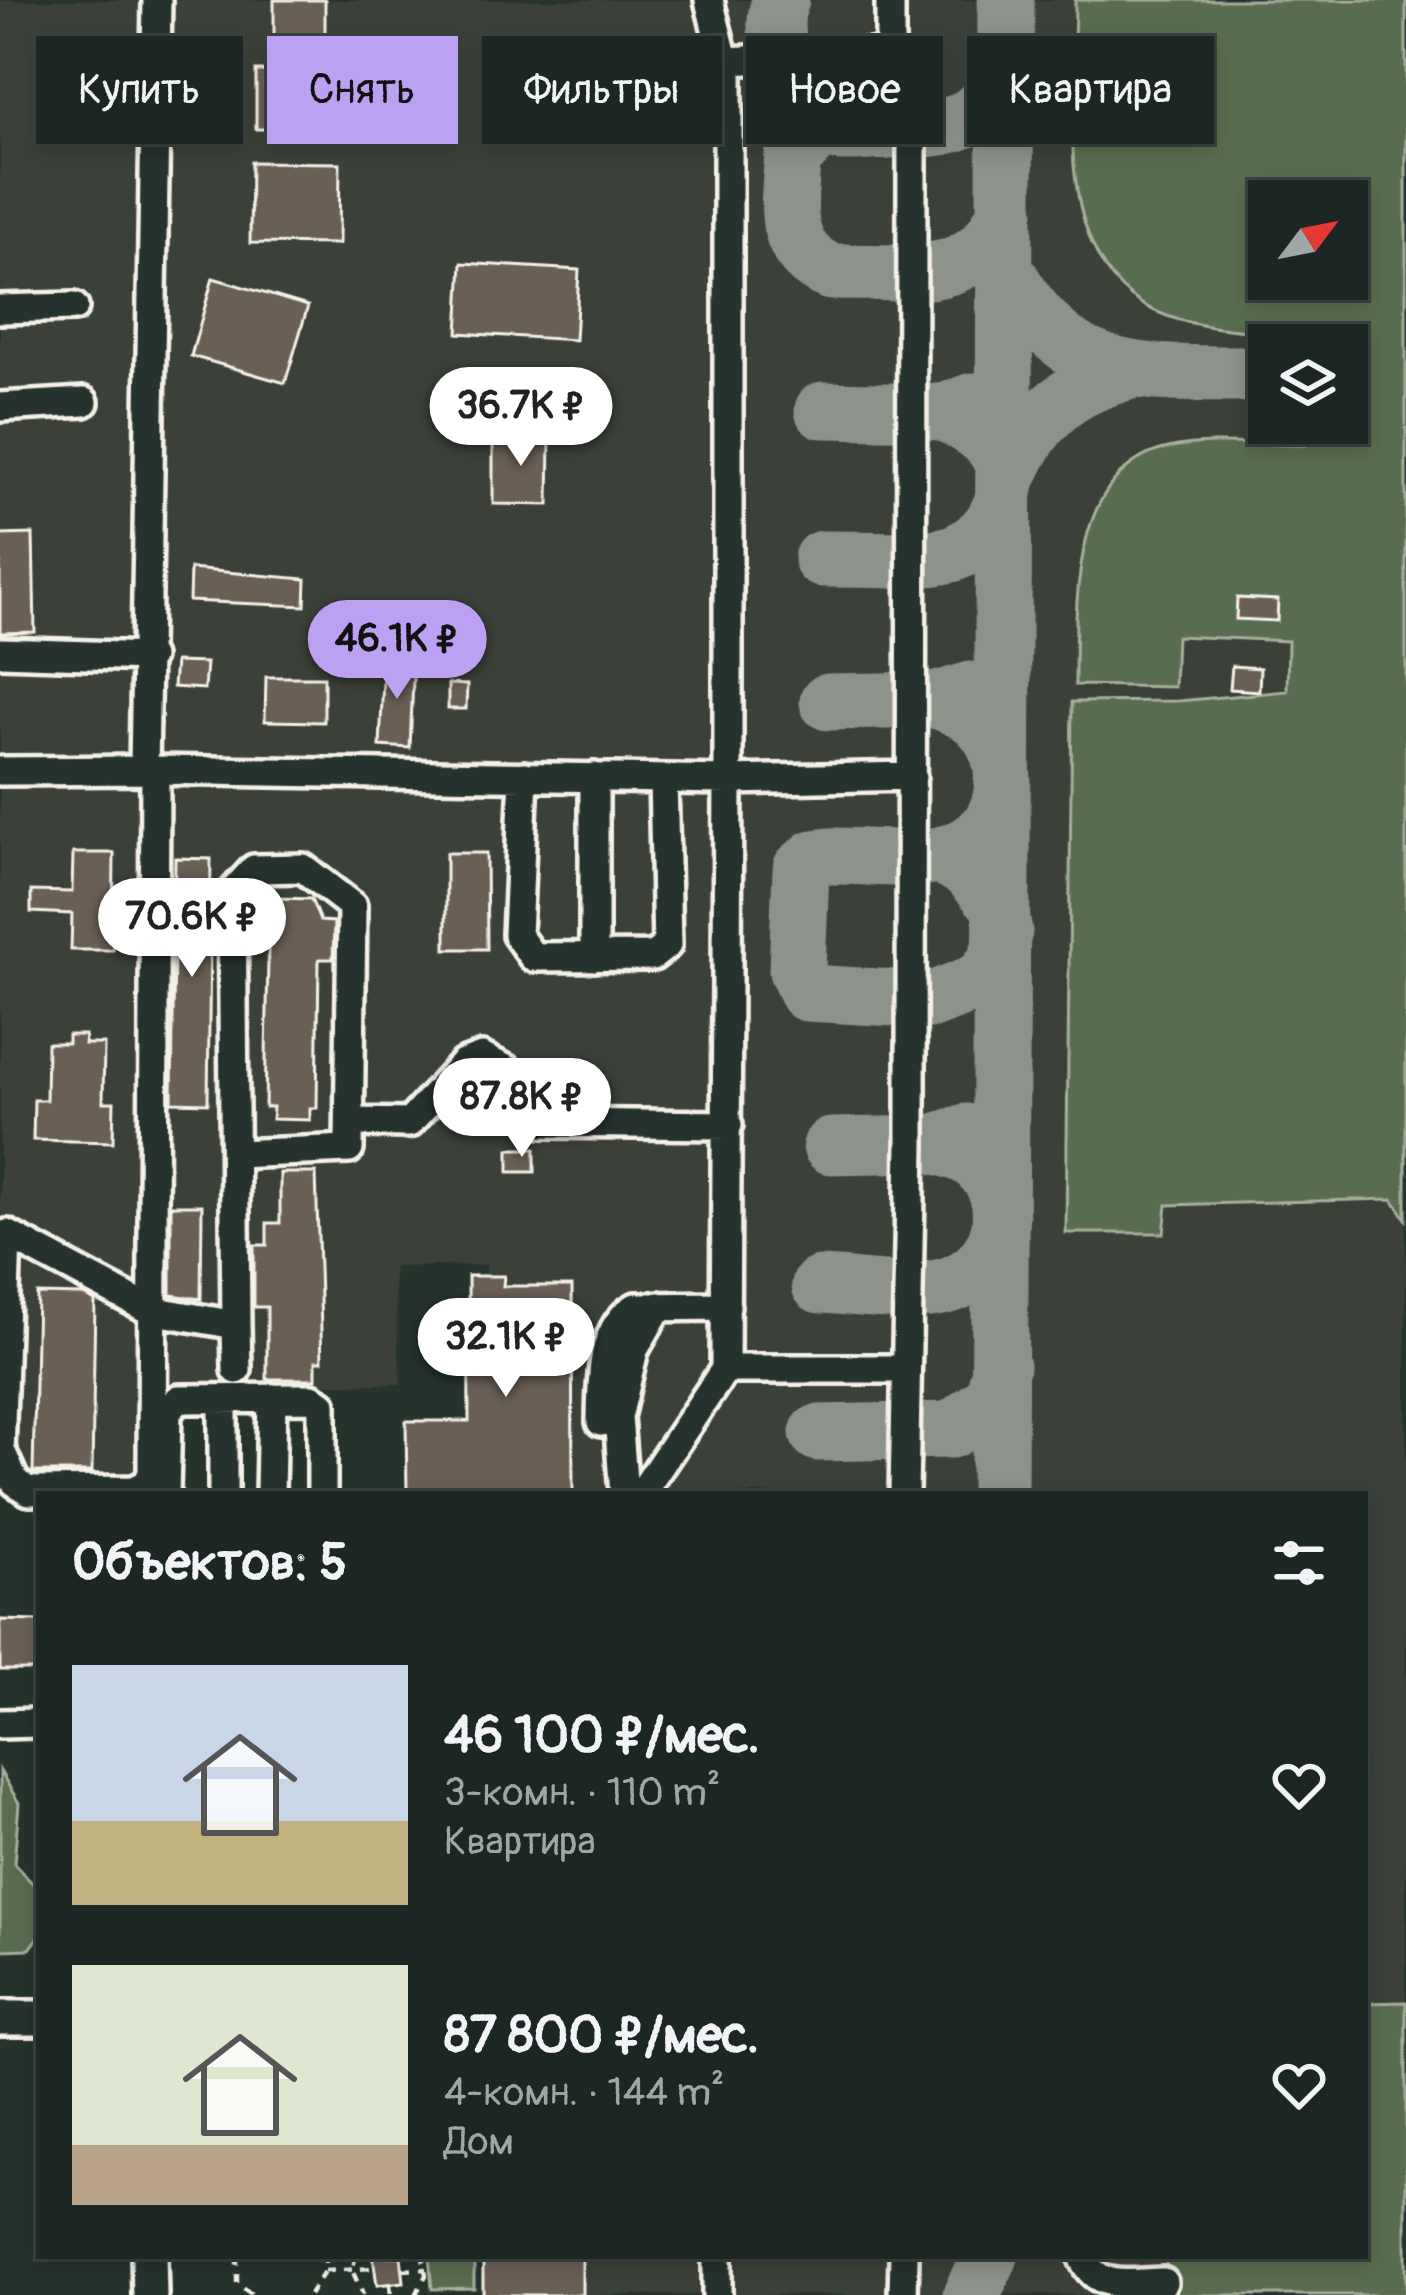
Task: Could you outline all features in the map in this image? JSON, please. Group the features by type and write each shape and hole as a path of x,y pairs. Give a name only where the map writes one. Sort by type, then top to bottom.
{"main road":[{"path":"0,2018 36,2018"},
{"path":"149,2259 150,2295"}],"lane":[{"path":"154,1491 148,657 157,0"},
{"path":"643,1491 725,1370 726,61 709,0"},
{"path":"890,0 890,36"},
{"path":"726,61 746,60"},
{"path":"904,1491 912,776 912,144"},
{"path":"0,309 74,307"},
{"path":"0,406 84,402"},
{"path":"0,652 148,657"},
{"path":"0,771 728,780 912,776"},
{"path":"524,776 517,935 533,957 653,956 667,945 664,779"},
{"path":"594,778 594,956"},
{"path":"236,1154 349,1149 352,906 303,868 254,869 236,884 230,905 237,1370"},
{"path":"351,1122 410,1123 464,1064 482,1057 508,1070 532,1121 728,1125"},
{"path":"154,1491 29,1491 15,1482 2,1455 3,1234 150,1310 236,1325"},
{"path":"624,1491 618,1417 634,1350 659,1306"},
{"path":"601,1422 602,1381 616,1323 636,1307 726,1306"},
{"path":"725,1370 906,1369"},
{"path":"154,1491 169,1406 178,1399 272,1398 312,1398 322,1404 322,1491"},
{"path":"270,1491 272,1398"},
{"path":"223,1399 223,1491"},
{"path":"0,1724 36,1723"},
{"path":"717,2259 717,2295"},
{"path":"903,2295 904,2259"},
{"path":"1084,2259 1092,2273 1112,2284 1162,2282"}],"path":[{"path":"237,2259 237,2284 254,2295"},
{"path":"309,2295 325,2271 325,2259"},
{"path":"355,2259 352,2270 363,2295"},
{"path":"416,2295 426,2269 424,2259"},
{"path":"325,2271 375,2268"},
{"path":"403,2270 426,2269"},
{"path":"390,2284 391,2295"}],"shaded area":[{"path":"0,0 1406,0 1406,2295 483,2295 483,2259 1368,2259 1368,1491 457,1491 544,1467 574,1465 572,1422 472,1437 466,1274 486,1273 486,1265 393,1267 401,1384 161,1384 159,1491 36,1491 36,1510 0,1482"}],"green space":[{"path":"1075,0 1406,0 1406,1219 1393,1199 1167,1205 1164,1233 1066,1233 1072,702 1178,701 1287,691 1288,641 1176,636 1174,687 1075,685 1079,582 1095,512 1112,483 1136,461 1168,448 1219,443 1368,444 1368,324 1248,324 1248,331 1167,316 1128,294 1102,263 1085,224 1073,144 1214,144 1214,36 1074,36"},
{"path":"0,1771 19,1803 14,1864 36,1887 36,1941 30,1949 0,1950"},
{"path":"1406,2002 1406,2295 1167,2295 1166,2259 1368,2259 1368,2003"},
{"path":"429,2259 474,2259 474,2288 432,2289"}],"building":[{"path":"274,0 325,0 325,36 274,36"},
{"path":"256,71 267,71 267,129 256,129"},
{"path":"251,162 340,163 339,244 250,243"},
{"path":"462,263 579,270 575,340 458,333"},
{"path":"213,278 308,306 285,383 191,356"},
{"path":"493,433 550,434 549,505 493,504"},
{"path":"33,534 35,632 0,633 0,535"},
{"path":"190,569 306,579 305,606 189,601"},
{"path":"1237,598 1278,600 1277,621 1236,619"},
{"path":"384,656 414,657 410,748 380,746"},
{"path":"175,662 206,663 204,689 173,687"},
{"path":"1232,666 1260,668 1259,691 1230,689"},
{"path":"266,677 324,677 324,722 265,721"},
{"path":"448,684 467,685 466,709 448,709"},
{"path":"73,853 114,853 113,950 71,950 72,914 31,912 31,891 72,892"},
{"path":"446,853 486,853 487,949 446,949"},
{"path":"175,858 211,859 208,1103 172,1102"},
{"path":"278,898 311,899 320,921 334,922 333,959 319,959 317,1108 310,1108 310,1120 272,1119 273,1107 265,1107 269,909 278,909"},
{"path":"68,1035 85,1035 84,1044 104,1044 103,1102 114,1102 113,1142 33,1140 34,1100 46,1100 47,1043 68,1043"},
{"path":"509,1149 535,1149 535,1172 509,1172"},
{"path":"280,1173 316,1173 322,1361 316,1361 316,1379 267,1379 267,1307 254,1307 254,1245 267,1245 267,1223 280,1223"},
{"path":"171,1205 202,1205 201,1299 171,1295"},
{"path":"468,1276 504,1276 503,1286 572,1286 573,1491 407,1491 406,1421 469,1421"},
{"path":"37,1294 83,1295 95,1301 92,1472 33,1472"},
{"path":"0,1620 36,1621 36,1670 0,1670"},
{"path":"373,2259 401,2259 404,2282 377,2285"},
{"path":"483,2259 582,2259 582,2295 483,2295"}],"taxiway":[{"path":"781,0 776,32 784,69 801,105 821,131 911,130 946,126 967,118"},
{"path":"999,1491 1006,0"},
{"path":"806,144 793,156 791,223 803,251 831,272 909,273 955,264 975,254 1006,211"},
{"path":"1005,269 1051,332 1077,350 1133,369 1241,374"},
{"path":"1009,476 1029,438 1053,409 1084,388 1124,373"},
{"path":"823,410 943,412 973,401"},
{"path":"822,559 943,556 961,550 989,527 1004,494 1000,458 979,433 943,412"},
{"path":"828,702 937,700 971,690"},
{"path":"937,700 970,715 991,737 1002,772 998,808 977,838 947,853 914,858 830,856 814,858 801,869 797,971 807,993 932,1000 980,981 996,961 1004,931 998,904 969,871 941,855"},
{"path":"831,1146 929,1144 966,1132"},
{"path":"820,1285 902,1291 934,1288 968,1276 983,1263 999,1229 997,1192 973,1160 929,1144"},
{"path":"818,1433 951,1430 993,1399 1001,1366"},
{"path":"971,2295 989,2259"}]}
